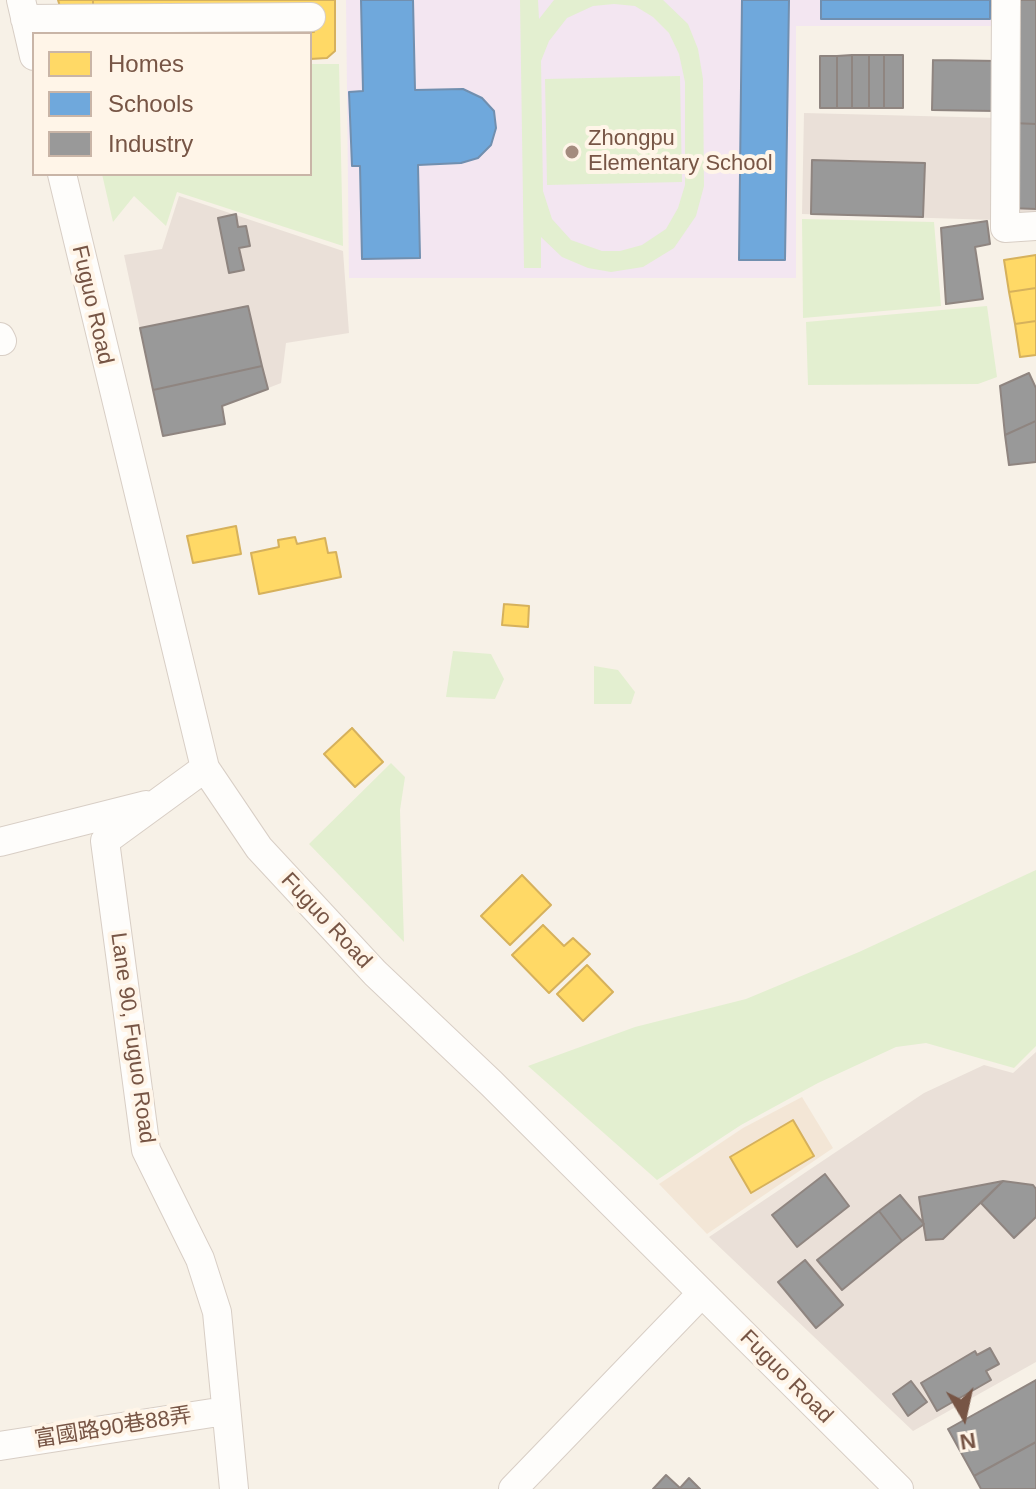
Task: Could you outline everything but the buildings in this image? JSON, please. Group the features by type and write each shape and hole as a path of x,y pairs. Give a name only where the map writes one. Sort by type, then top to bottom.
{"street":[{"path":"1006,0 1005,228 1036,226"},
{"path":"32,48 23,10 311,17"},
{"name":"Fuguo Road","path":"62,176 205,768 259,848 375,973 491,1083 899,1489"},
{"name":"Lane 90, Fuguo Road","path":"205,768 105,841 146,1150 200,1259 217,1312 234,1489"},
{"path":"0,842 158,802"},
{"path":"513,1489 702,1293"},
{"name":"富國路90巷88弄","path":"0,1446 225,1411"}],"shaded area":[{"name":"Zhongpu Elementary School","path":"346,0 999,0 999,26 796,26 796,278 349,278"},
{"path":"1036,0 1036,233 995,220 802,214 804,113 999,118"},
{"path":"179,196 343,251 349,333 286,343 281,383 223,406 225,424 163,436 124,255 162,249"},
{"path":"1036,1052 1036,1362 913,1431 709,1237 924,1093 984,1065 1013,1073"},
{"path":"802,1097 833,1148 707,1234 659,1184 743,1128"}],"green space":[{"path":"520,0 538,0 539,19 554,0 663,0 688,24 698,49 703,79 704,186 696,216 674,248 643,267 611,272 588,268 562,257 541,237 541,268 524,268","holes":["593,6 635,6 653,17 669,33 679,54 685,82 685,185 678,208 666,229 642,245 620,251 602,251 571,240 552,219 543,191 541,61 549,41 567,18"]},
{"path":"312,64 339,64 343,246 177,192 166,226 134,196 113,222 102,176 312,176"},
{"path":"680,76 682,182 547,185 545,79"},
{"path":"802,219 934,222 941,306 803,318"},
{"path":"987,306 997,377 978,384 808,385 806,322"},
{"path":"453,651 491,654 504,679 495,699 446,697"},
{"path":"594,666 618,670 635,692 631,704 594,704"},
{"path":"391,763 405,777 400,810 404,942 309,844"},
{"path":"1036,870 1036,1046 1014,1068 926,1043 896,1047 818,1083 741,1125 657,1180 528,1066 635,1027 746,999 859,952"}],"place":[{"name":"Zhongpu Elementary School","path":"572,152"}]}
